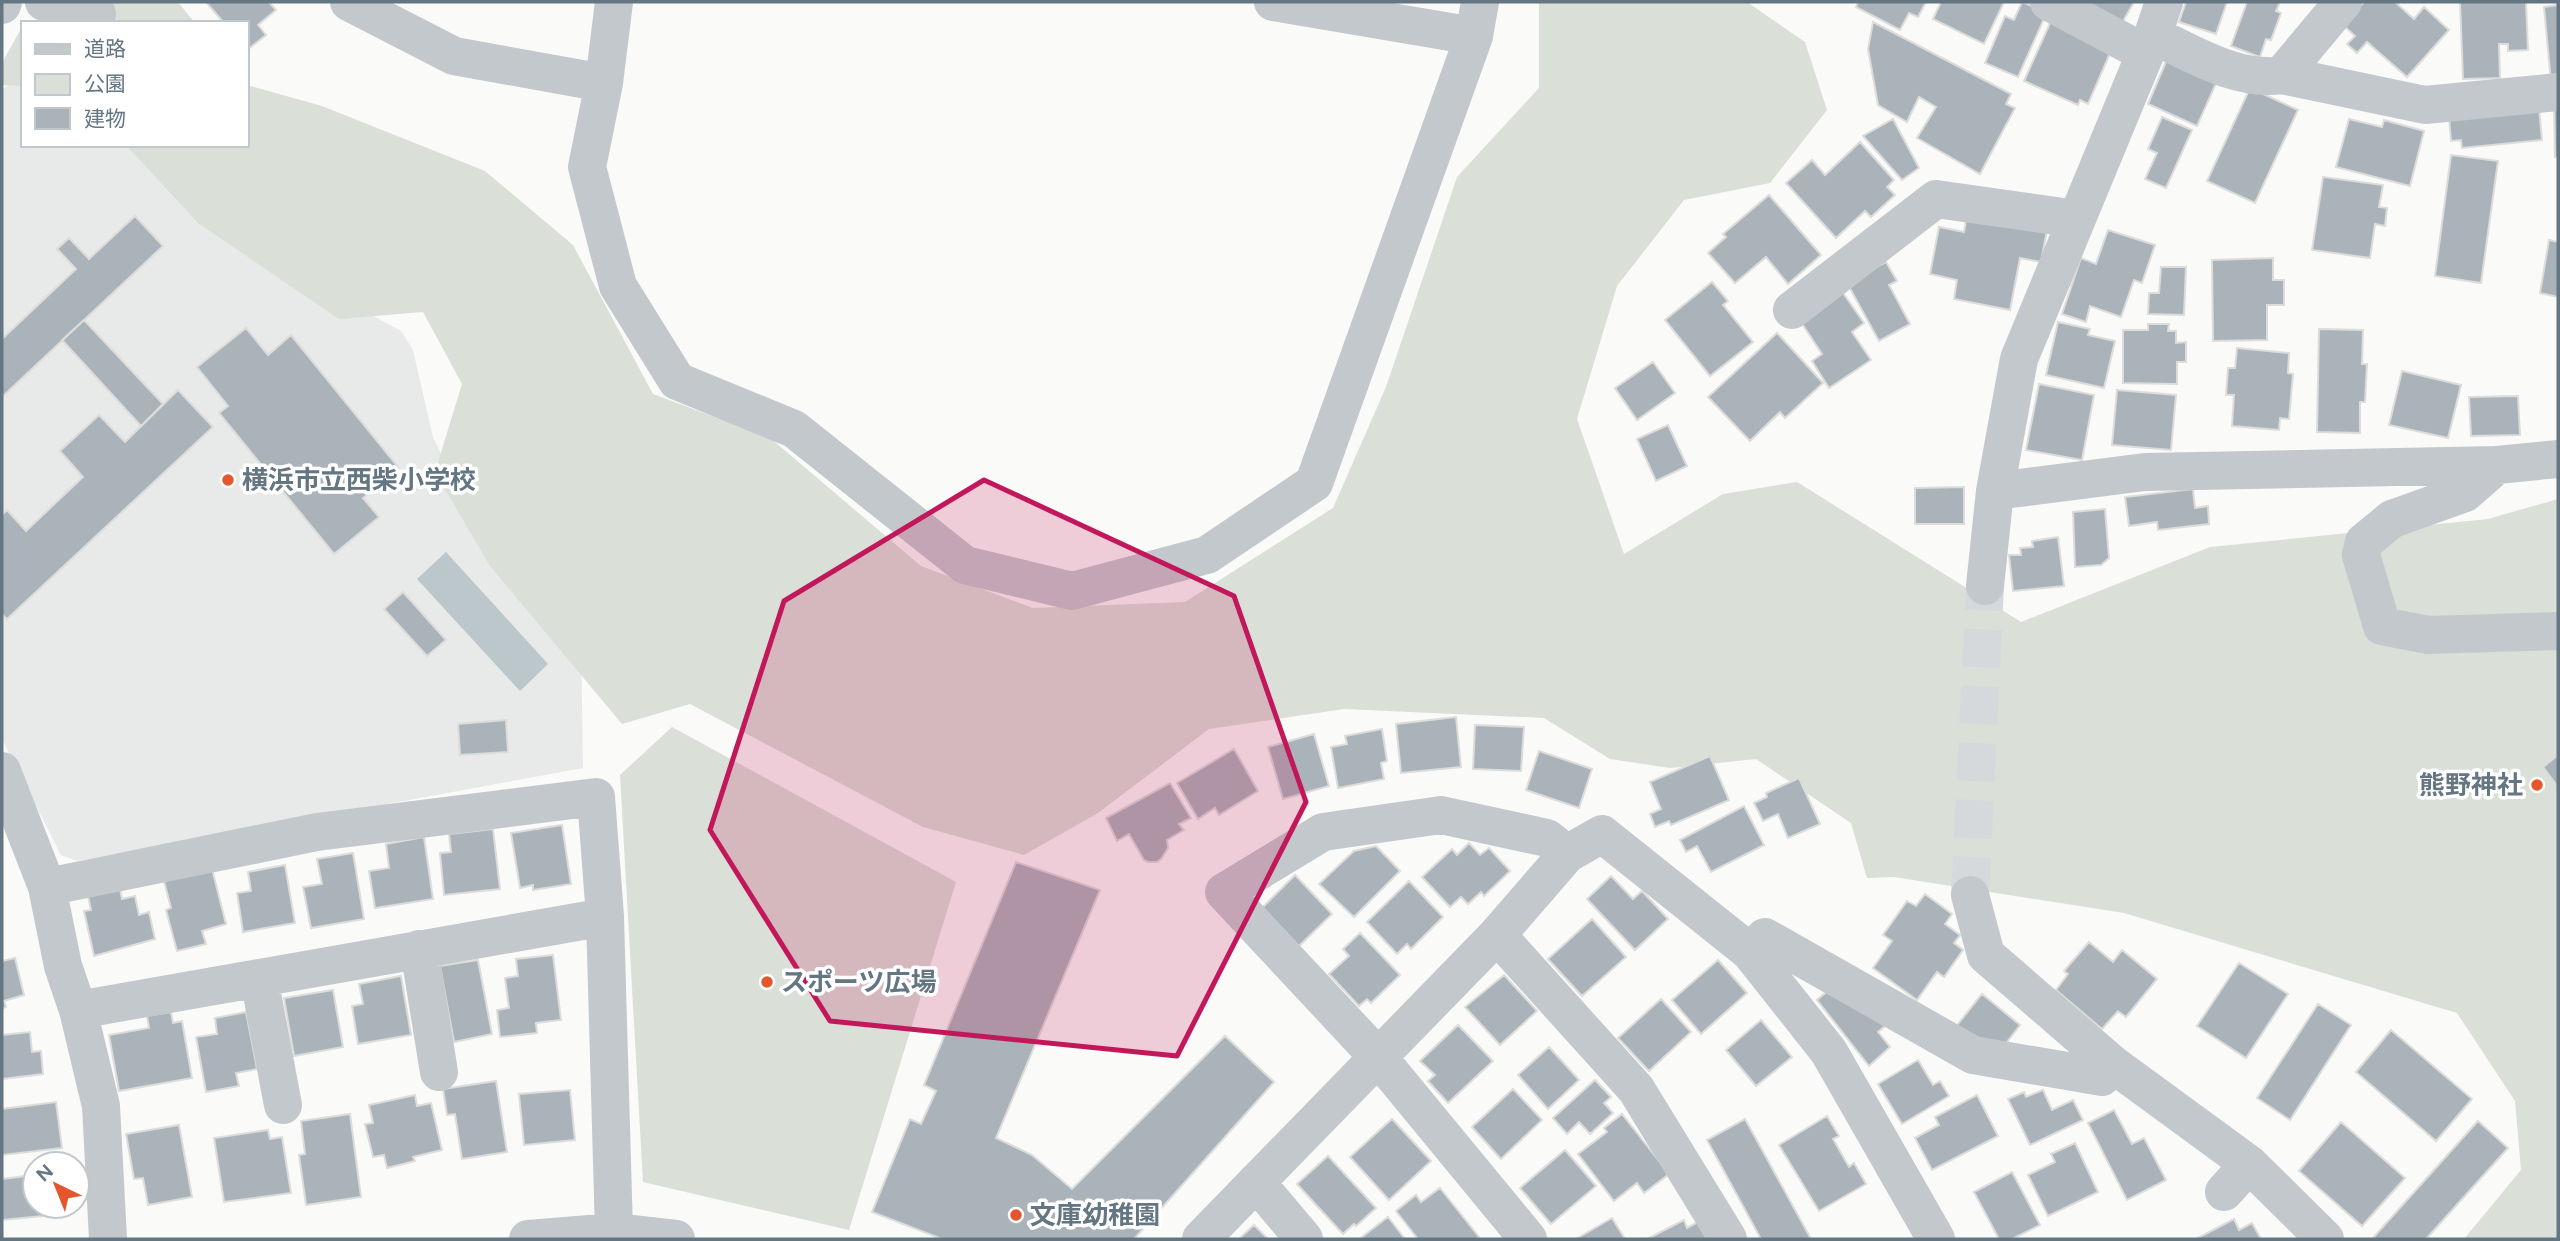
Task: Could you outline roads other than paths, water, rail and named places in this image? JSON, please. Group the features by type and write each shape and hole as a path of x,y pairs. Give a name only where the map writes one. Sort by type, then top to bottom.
{"street":[{"path":"44,2 97,14"},
{"path":"349,2 454,56 604,83"},
{"path":"614,2 604,83 587,167 618,286 677,381 794,429 965,565 1072,591 1207,555 1314,483 1477,19 1273,2"},
{"path":"2049,2 2154,30 2222,66 2267,77 2282,75 2425,105 2558,92"},
{"path":"2282,75 2343,2"},
{"path":"1985,586 1996,491 2019,359 2154,30"},
{"path":"1792,310 1936,199 2077,219"},
{"path":"1996,491 2145,472 2497,465 2558,459"},
{"path":"2497,465 2465,493 2392,519 2364,542 2361,555 2382,626 2428,635 2558,631"},
{"path":"2,771 47,887 63,966 78,1010 101,1106 108,1239"},
{"path":"47,887 317,832 596,797 605,916 614,1232"},
{"path":"1528,1239 1378,1057 1224,891 1323,832 1441,815 1547,838 1567,854"},
{"path":"1201,1239 1497,935 1567,854 1601,834 1749,952 1829,1052 1936,1239"},
{"path":"1970,895 1986,955 2112,1063 2249,1164 2325,1239"},
{"path":"78,1010 605,916"},
{"path":"1497,935 1636,1089 1728,1239"},
{"path":"1749,952 1765,937 1973,1055 2102,1077 2112,1063"},
{"path":"419,949 439,1072"},
{"path":"259,978 283,1105"},
{"path":"2224,1192 2249,1164"},
{"path":"1256,1182 1304,1239"},
{"path":"528,1239 614,1232 676,1239"}],"tunnel":[{"path":"1970,895 1985,586"}],"place":[{"name":"横浜市立西柴小学校","path":"228,480"},
{"name":"熊野神社","path":"2537,785"},
{"name":"スポーツ広場","path":"767,982"},
{"name":"文庫幼稚園","path":"1016,1215"}]}
